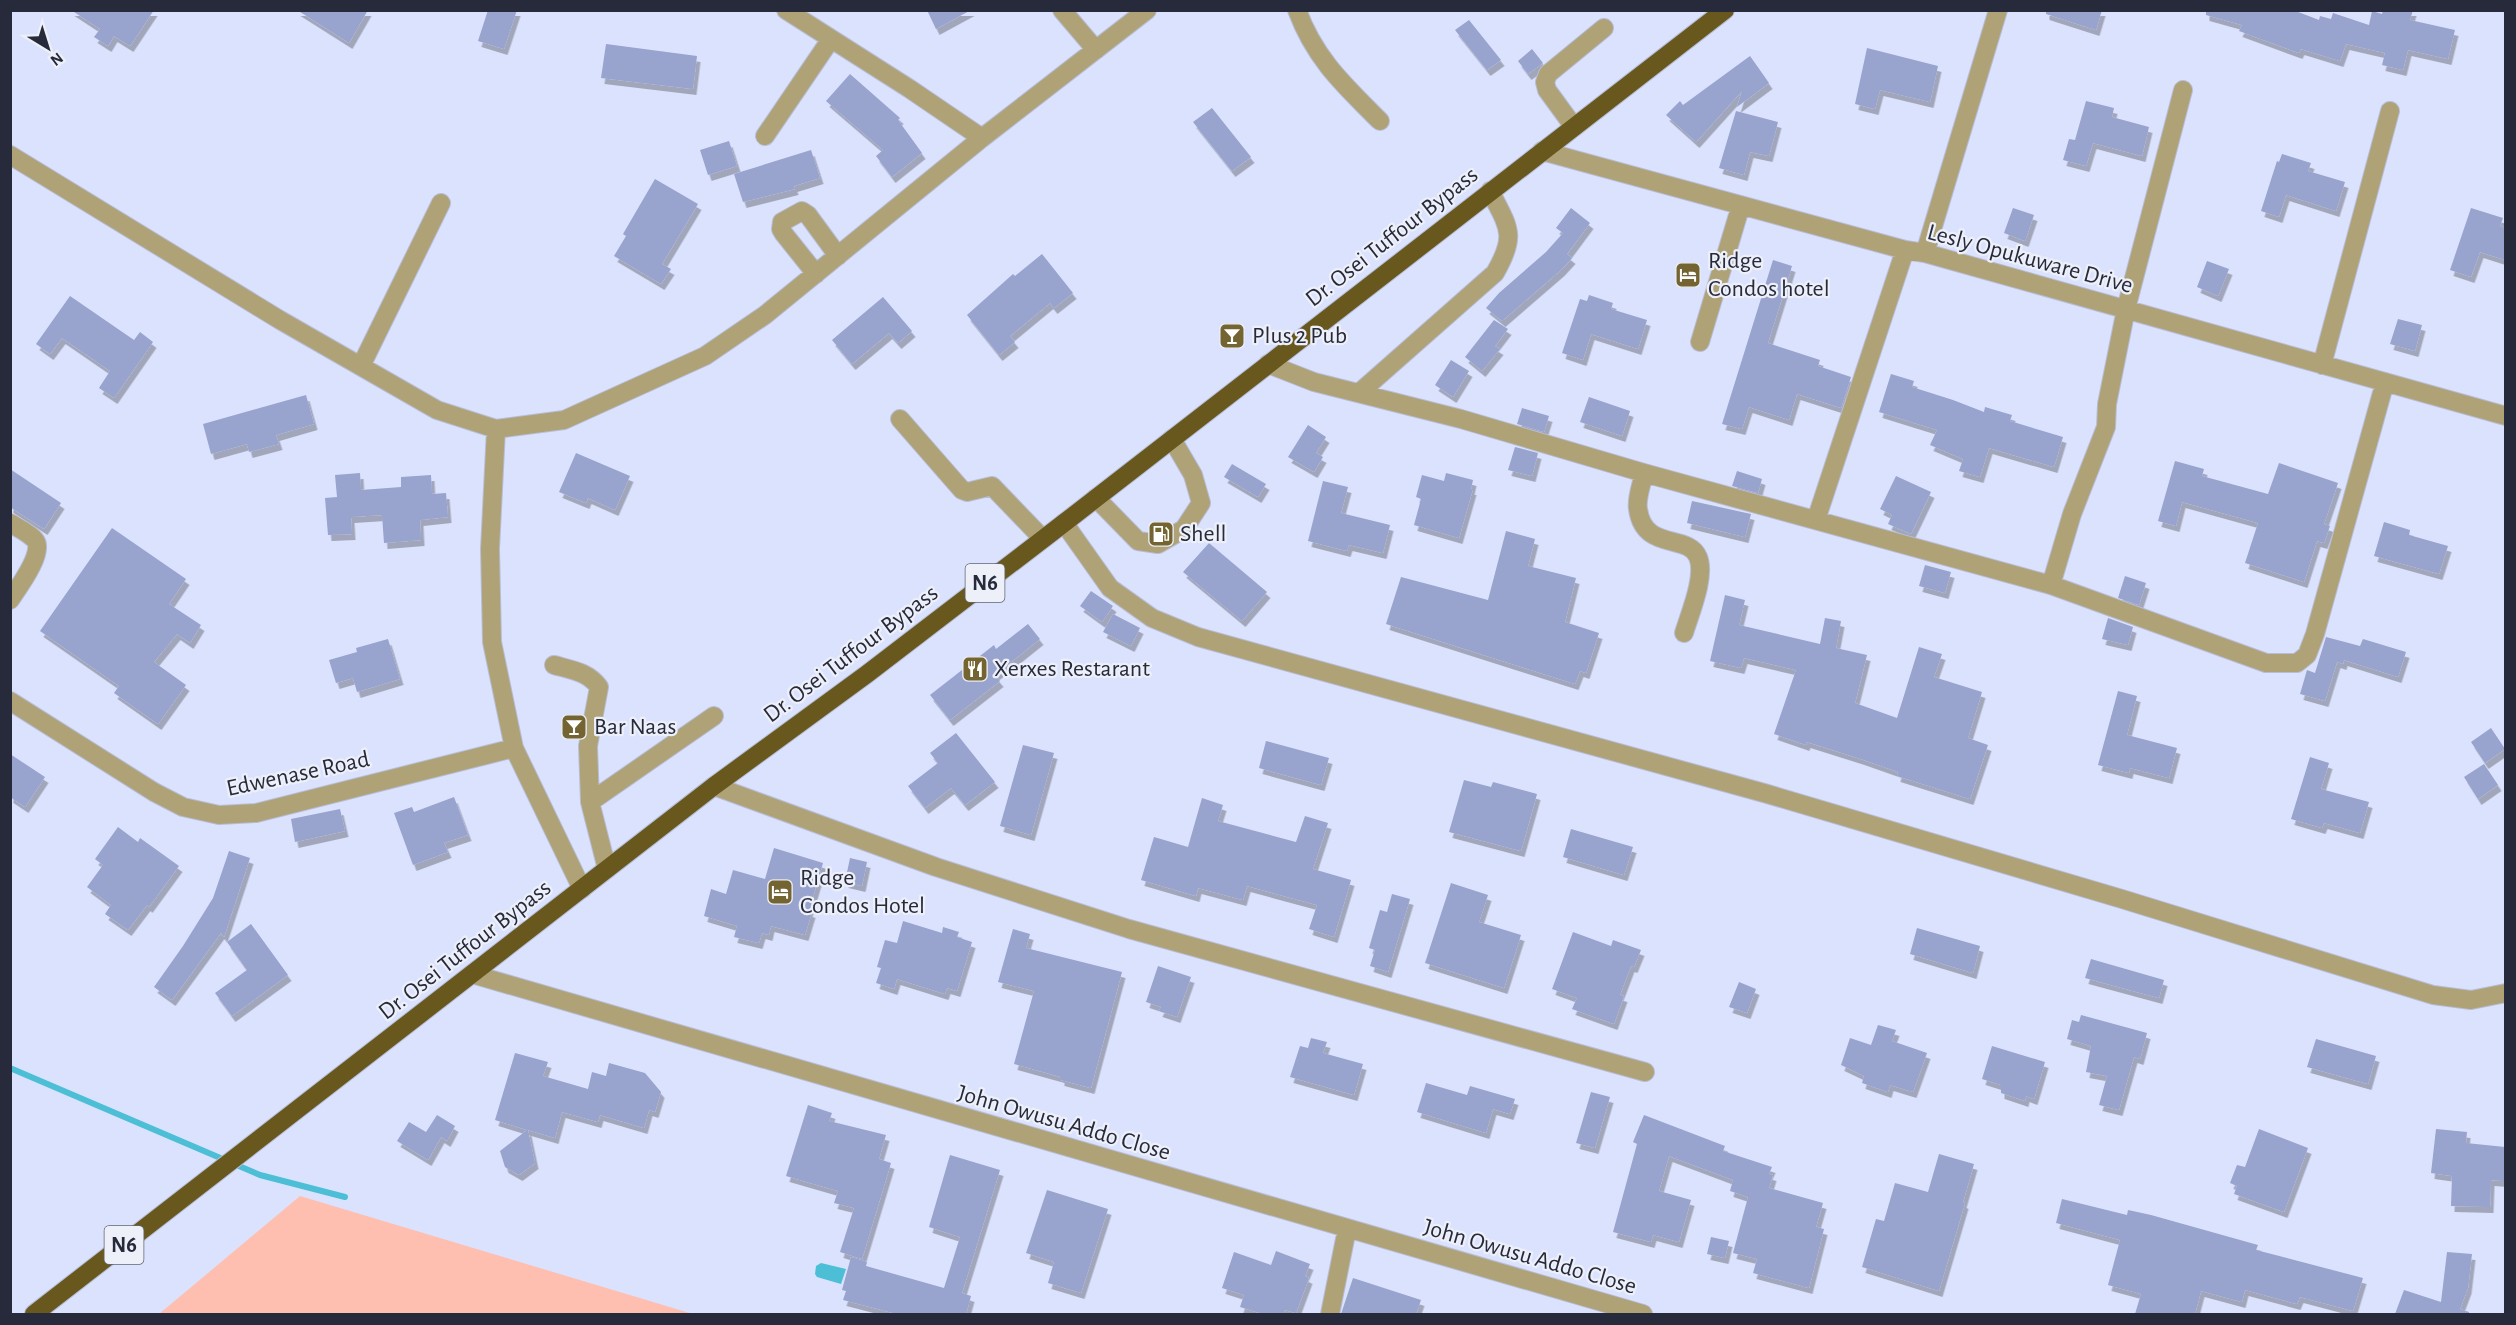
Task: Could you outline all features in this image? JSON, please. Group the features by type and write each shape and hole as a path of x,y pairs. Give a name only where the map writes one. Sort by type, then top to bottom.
{"highway":[{"name":"Dr. Osei Tuffour Bypass","path":"34,1314 714,786 867,674 1064,523 1725,10"}],"street":[{"path":"786,10 982,138"},
{"path":"1062,10 1096,50"},
{"path":"10,155 280,320 437,410 496,429 564,420 705,356 765,315 982,138 1147,10"},
{"path":"1297,10 1304,28 1331,72 1380,121"},
{"path":"1925,253 1998,10"},
{"path":"1574,127 1547,90 1545,82 1548,74 1604,28"},
{"path":"765,136 831,39"},
{"path":"2051,585 2072,514 2106,427 2107,404 2126,309 2183,90"},
{"path":"2322,365 2390,111"},
{"name":"Lesly Opukuware Drive","path":"1542,151 1905,250 1925,253 2322,365 2504,413"},
{"path":"1359,393 1495,273 1507,252 1509,228 1490,191"},
{"path":"361,366 441,203"},
{"path":"1700,342 1741,205"},
{"path":"816,274 784,234 781,229 782,222 802,211 808,215 838,256"},
{"path":"1816,520 1905,250"},
{"path":"1268,364 1314,382 1461,419 1644,473 2051,585 2266,663 2297,663 2307,654 2315,634 2385,382"},
{"path":"900,419 962,490 967,492 992,486 1043,539"},
{"path":"496,429 490,549 492,642 514,748 582,889"},
{"path":"1096,498 1138,541 1158,544 1184,529 1201,503 1193,475 1172,439"},
{"path":"1644,473 1637,507 1642,526 1659,539 1686,546 1697,555 1701,573 1684,633"},
{"path":"10,523 35,540 39,548 36,558 10,600"},
{"path":"1064,523 1110,588 1152,618 1198,637 1764,793 2122,899 2433,995 2471,1000 2504,993"},
{"path":"554,665 584,673 593,678 599,687 588,746 590,802 607,869"},
{"name":"Edwenase Road","path":"10,701 154,792 183,807 219,815 256,813 514,748"},
{"path":"590,802 714,716"},
{"path":"714,786 936,867 1128,929 1645,1072"},
{"name":"John Owusu Addo Close","path":"472,974 1643,1314"},
{"path":"1330,1314 1347,1229"}],"shaded area":[{"path":"300,1196 693,1314 159,1314"}],"water":[{"path":"821,1263 846,1269 841,1284 817,1277 816,1266"}],"building":[{"path":"71,10 154,10 130,46 114,36 108,46 94,37 100,29"},
{"path":"297,10 368,10 349,43"},
{"path":"488,10 517,10 504,49 478,41"},
{"path":"927,10 971,10 936,29"},
{"path":"2046,10 2102,10 2096,30 2046,14"},
{"path":"2206,10 2293,10 2319,20 2320,16 2331,19 2333,13 2369,25 2372,11 2382,14 2383,10 2413,10 2410,20 2455,30 2448,59 2408,50 2403,70 2382,65 2385,53 2346,44 2340,61 2301,49 2299,53 2239,31 2242,25 2206,15"},
{"path":"1469,20 1501,60 1487,70 1455,30"},
{"path":"606,44 697,56 693,89 601,78"},
{"path":"1867,48 1938,66 1930,102 1880,90 1875,109 1855,104"},
{"path":"1532,49 1543,63 1528,74 1518,61"},
{"path":"1750,56 1769,83 1737,107 1742,91 1696,142 1666,115 1680,101 1683,105"},
{"path":"850,74 900,118 898,120 922,153 892,177 876,156 883,150 826,101"},
{"path":"2086,101 2114,108 2112,117 2149,127 2142,156 2093,143 2086,166 2063,160 2069,139 2075,140"},
{"path":"1212,108 1251,157 1232,171 1193,122"},
{"path":"1736,111 1778,122 1769,156 1750,152 1744,175 1719,168"},
{"path":"729,141 737,166 708,175 700,150"},
{"path":"811,150 820,178 794,186 795,189 743,202 734,174"},
{"path":"2282,154 2311,163 2308,171 2345,182 2336,211 2286,195 2279,217 2261,211 2277,161 2279,162"},
{"path":"655,179 698,204 662,264 671,269 661,284 614,256 626,236 623,234"},
{"path":"1571,208 1590,223 1567,254 1572,258 1502,321 1486,308 1563,233 1556,228"},
{"path":"2013,208 2034,215 2025,241 2004,233"},
{"path":"2471,208 2503,218 2500,226 2505,228 2505,260 2480,252 2471,277 2450,270"},
{"path":"1042,254 1073,293 1054,308 1050,303 1010,336 1015,342 999,355 967,315 1013,274 1015,276"},
{"path":"1773,260 1792,266 1768,343 1820,360 1818,366 1851,377 1841,408 1797,394 1789,420 1749,407 1742,429 1722,424"},
{"path":"2207,261 2229,269 2218,296 2197,287"},
{"path":"1589,295 1613,303 1611,309 1647,320 1638,349 1591,334 1583,360 1562,353 1580,299 1587,301"},
{"path":"70,296 134,340 140,332 153,342 114,398 99,388 110,371 62,338 50,354 36,344"},
{"path":"883,297 912,331 898,343 889,333 852,364 832,340"},
{"path":"2398,319 2422,325 2415,351 2390,344"},
{"path":"1494,320 1508,329 1495,346 1500,349 1482,371 1465,357"},
{"path":"1451,360 1469,371 1453,397 1435,385"},
{"path":"1891,374 1914,381 1912,387 1984,412 1985,407 2012,415 2010,421 2063,437 2054,467 1989,448 1980,477 1959,471 1963,459 1930,445 1937,430 1879,412"},
{"path":"306,395 314,424 276,435 279,444 249,452 247,444 211,454 203,424"},
{"path":"1589,397 1630,411 1622,436 1580,422"},
{"path":"1522,408 1549,416 1544,432 1517,424"},
{"path":"1308,425 1326,437 1316,453 1323,457 1314,472 1288,457"},
{"path":"1515,447 1538,453 1532,476 1508,470"},
{"path":"576,453 630,476 615,510 588,498 586,503 559,492"},
{"path":"2175,461 2204,469 2202,476 2268,494 2279,463 2338,483 2324,524 2330,526 2324,543 2317,541 2304,582 2245,563 2258,523 2182,502 2176,526 2158,521"},
{"path":"1232,464 1266,484 1258,497 1224,477"},
{"path":"10,469 61,503 44,529 10,507"},
{"path":"1737,471 1762,479 1758,493 1732,486"},
{"path":"360,473 361,490 401,487 401,477 431,475 432,494 446,493 448,517 420,520 421,540 384,543 382,515 351,517 352,534 328,535 325,498 337,497 335,475"},
{"path":"1446,473 1473,480 1471,489 1473,489 1459,538 1414,525 1421,499 1416,497 1422,475 1444,481"},
{"path":"1896,476 1931,492 1911,534 1888,524 1892,515 1880,509"},
{"path":"1323,481 1348,487 1341,513 1390,525 1383,553 1349,545 1347,551 1308,541"},
{"path":"1692,501 1751,514 1745,537 1687,523"},
{"path":"2384,522 2410,530 2409,535 2448,546 2439,574 2374,556"},
{"path":"112,528 186,579 169,604 201,625 190,643 177,634 154,662 186,685 158,724 114,693 119,686 40,631"},
{"path":"1506,531 1535,539 1528,566 1576,578 1565,622 1599,633 1586,673 1580,671 1575,684 1386,624 1401,577 1488,600"},
{"path":"1209,543 1267,592 1242,621 1183,572"},
{"path":"1925,565 1951,572 1945,593 1919,586"},
{"path":"2125,576 2146,583 2139,605 2118,598"},
{"path":"1091,591 1113,606 1102,622 1080,606"},
{"path":"1725,595 1745,600 1739,625 1820,644 1825,618 1841,621 1836,648 1867,655 1855,703 1897,718 1919,647 1942,654 1934,677 1982,692 1968,738 1988,745 1970,799 1897,776 1898,772 1861,759 1774,734 1796,670 1744,658 1741,668 1710,661"},
{"path":"1113,614 1140,628 1131,646 1103,632"},
{"path":"2108,618 2133,627 2128,645 2102,639"},
{"path":"1028,624 1040,639 995,675 1000,681 950,720 930,695 994,645 996,649"},
{"path":"2326,637 2360,646 2363,639 2406,652 2398,677 2344,660 2343,664 2337,662 2325,701 2300,694 2307,670 2315,673"},
{"path":"388,639 400,679 357,692 353,678 336,683 329,660 357,652 356,648"},
{"path":"2118,691 2137,696 2127,735 2177,748 2169,778 2130,768 2129,773 2098,765"},
{"path":"2491,728 2505,749 2485,763 2471,742"},
{"path":"956,733 995,782 965,805 951,788 925,808 908,786 938,763 930,753"},
{"path":"1266,741 1329,758 1321,785 1259,768"},
{"path":"1023,745 1054,753 1031,835 1000,826"},
{"path":"10,754 45,777 25,807 10,797"},
{"path":"2310,757 2329,763 2321,789 2369,802 2360,833 2324,823 2322,828 2291,819"},
{"path":"2484,764 2498,785 2478,799 2464,777"},
{"path":"1464,780 1491,787 1493,782 1537,794 1521,851 1449,832"},
{"path":"454,797 468,835 444,843 448,852 413,865 394,813 412,807 414,812"},
{"path":"1202,798 1223,805 1218,821 1296,842 1305,816 1328,823 1313,869 1351,880 1334,937 1309,929 1317,905 1247,886 1243,900 1198,888 1196,896 1141,880 1154,837 1188,847"},
{"path":"340,809 345,831 295,842 291,819"},
{"path":"118,827 138,842 140,838 179,866 149,907 147,905 128,930 105,914 111,905 87,887 103,865 95,859"},
{"path":"1571,829 1633,847 1624,875 1563,857"},
{"path":"774,848 823,863 809,911 812,912 805,935 771,926 769,935 762,933 759,943 734,937 737,926 704,916 711,889 726,894 733,870 765,879"},
{"path":"229,851 250,858 224,937 221,933 172,1000 154,987 213,898"},
{"path":"850,858 867,862 862,886 845,882"},
{"path":"1451,883 1488,895 1479,922 1521,935 1504,988 1425,963"},
{"path":"1392,894 1410,899 1388,972 1370,966 1375,950 1369,948 1380,910 1387,912"},
{"path":"903,921 942,933 943,927 959,932 957,937 972,942 957,991 947,988 945,994 897,979 894,989 876,983 881,968 877,967 885,940 897,943"},
{"path":"251,924 288,975 232,1016 215,993 247,970 227,942"},
{"path":"1917,928 1980,946 1973,973 1910,954"},
{"path":"1013,929 1030,934 1026,948 1122,972 1091,1088 1014,1064 1034,991 998,982"},
{"path":"1573,932 1611,946 1613,940 1641,950 1634,967 1631,966 1620,995 1624,996 1614,1024 1572,1009 1577,998 1552,989"},
{"path":"2091,959 2164,980 2159,998 2085,978"},
{"path":"1158,966 1191,977 1177,1017 1159,1011 1161,1007 1146,1002"},
{"path":"1739,982 1756,989 1747,1013 1729,1007"},
{"path":"2081,1015 2147,1033 2140,1059 2134,1057 2119,1110 2099,1105 2107,1076 2086,1072 2091,1046 2067,1039 2072,1020 2079,1022"},
{"path":"1878,1025 1896,1030 1892,1041 1927,1053 1913,1092 1890,1085 1888,1092 1862,1083 1864,1076 1841,1065 1850,1038 1871,1045"},
{"path":"1311,1038 1327,1042 1323,1053 1363,1064 1354,1095 1290,1077 1300,1046 1308,1048"},
{"path":"2316,1039 2376,1056 2368,1084 2307,1067"},
{"path":"1992,1046 2045,1062 2034,1099 2026,1096 2025,1101 2001,1093 2001,1085 1982,1079"},
{"path":"515,1053 548,1062 543,1076 588,1089 592,1072 606,1076 609,1063 645,1073 661,1092 655,1112 649,1110 644,1128 600,1115 598,1122 562,1112 555,1138 528,1130 535,1163 519,1175 505,1167 500,1151 527,1130 495,1120"},
{"path":"1426,1083 1467,1095 1470,1086 1515,1099 1510,1114 1493,1109 1486,1133 1417,1112"},
{"path":"1591,1092 1610,1097 1595,1148 1576,1143"},
{"path":"808,1105 832,1113 829,1121 886,1135 879,1159 891,1163 862,1259 840,1252 854,1208 834,1203 838,1191 786,1176"},
{"path":"437,1115 455,1126 447,1141 441,1137 428,1160 397,1141 409,1122 426,1132"},
{"path":"1644,1115 1725,1146 1723,1151 1772,1167 1769,1174 1773,1175 1769,1188 1823,1203 1816,1227 1824,1229 1809,1288 1753,1273 1757,1259 1733,1253 1748,1197 1730,1191 1733,1180 1669,1156 1659,1191 1691,1200 1679,1242 1653,1235 1651,1242 1613,1232 1637,1144 1633,1142"},
{"path":"2259,1129 2308,1148 2284,1212 2234,1194 2237,1186 2230,1183 2237,1165 2245,1167"},
{"path":"2436,1129 2467,1132 2466,1143 2505,1147 2504,1181 2491,1180 2490,1207 2451,1206 2452,1176 2431,1173"},
{"path":"1939,1154 1974,1164 1939,1291 1862,1267 1876,1219 1884,1221 1895,1183 1928,1192"},
{"path":"950,1155 1000,1170 962,1293 971,1296 966,1314 897,1314 843,1300 846,1291 842,1290 851,1257 867,1262 866,1266 944,1288 960,1237 929,1227"},
{"path":"1047,1190 1108,1209 1081,1293 1048,1283 1054,1262 1026,1253"},
{"path":"2062,1199 2127,1215 2128,1210 2151,1215 2258,1245 2256,1250 2363,1278 2353,1311 2300,1297 2297,1304 2245,1290 2242,1302 2201,1291 2195,1314 2135,1314 2141,1294 2108,1285 2120,1240 2056,1223"},
{"path":"1711,1237 1729,1241 1725,1258 1707,1254"},
{"path":"1276,1251 1310,1264 1305,1276 1309,1278 1296,1313 1285,1310 1283,1314 1263,1314 1240,1307 1244,1295 1222,1288 1234,1252 1271,1265"},
{"path":"2447,1252 2472,1254 2468,1288 2460,1309 2469,1314 2395,1314 2404,1290 2441,1302"},
{"path":"1353,1278 1421,1300 1416,1314 1341,1314"}],"waterway":[{"path":"10,1068 260,1175 345,1197"}],"place":[{"name":"Ridge Condos hotel","path":"1688,275"},
{"name":"Plus 2 Pub","path":"1232,336"},
{"name":"Shell","path":"1161,534"},
{"name":"Xerxes Restarant","path":"975,669"},
{"name":"Bar Naas","path":"574,727"},
{"name":"Ridge Condos Hotel","path":"780,892"}]}
